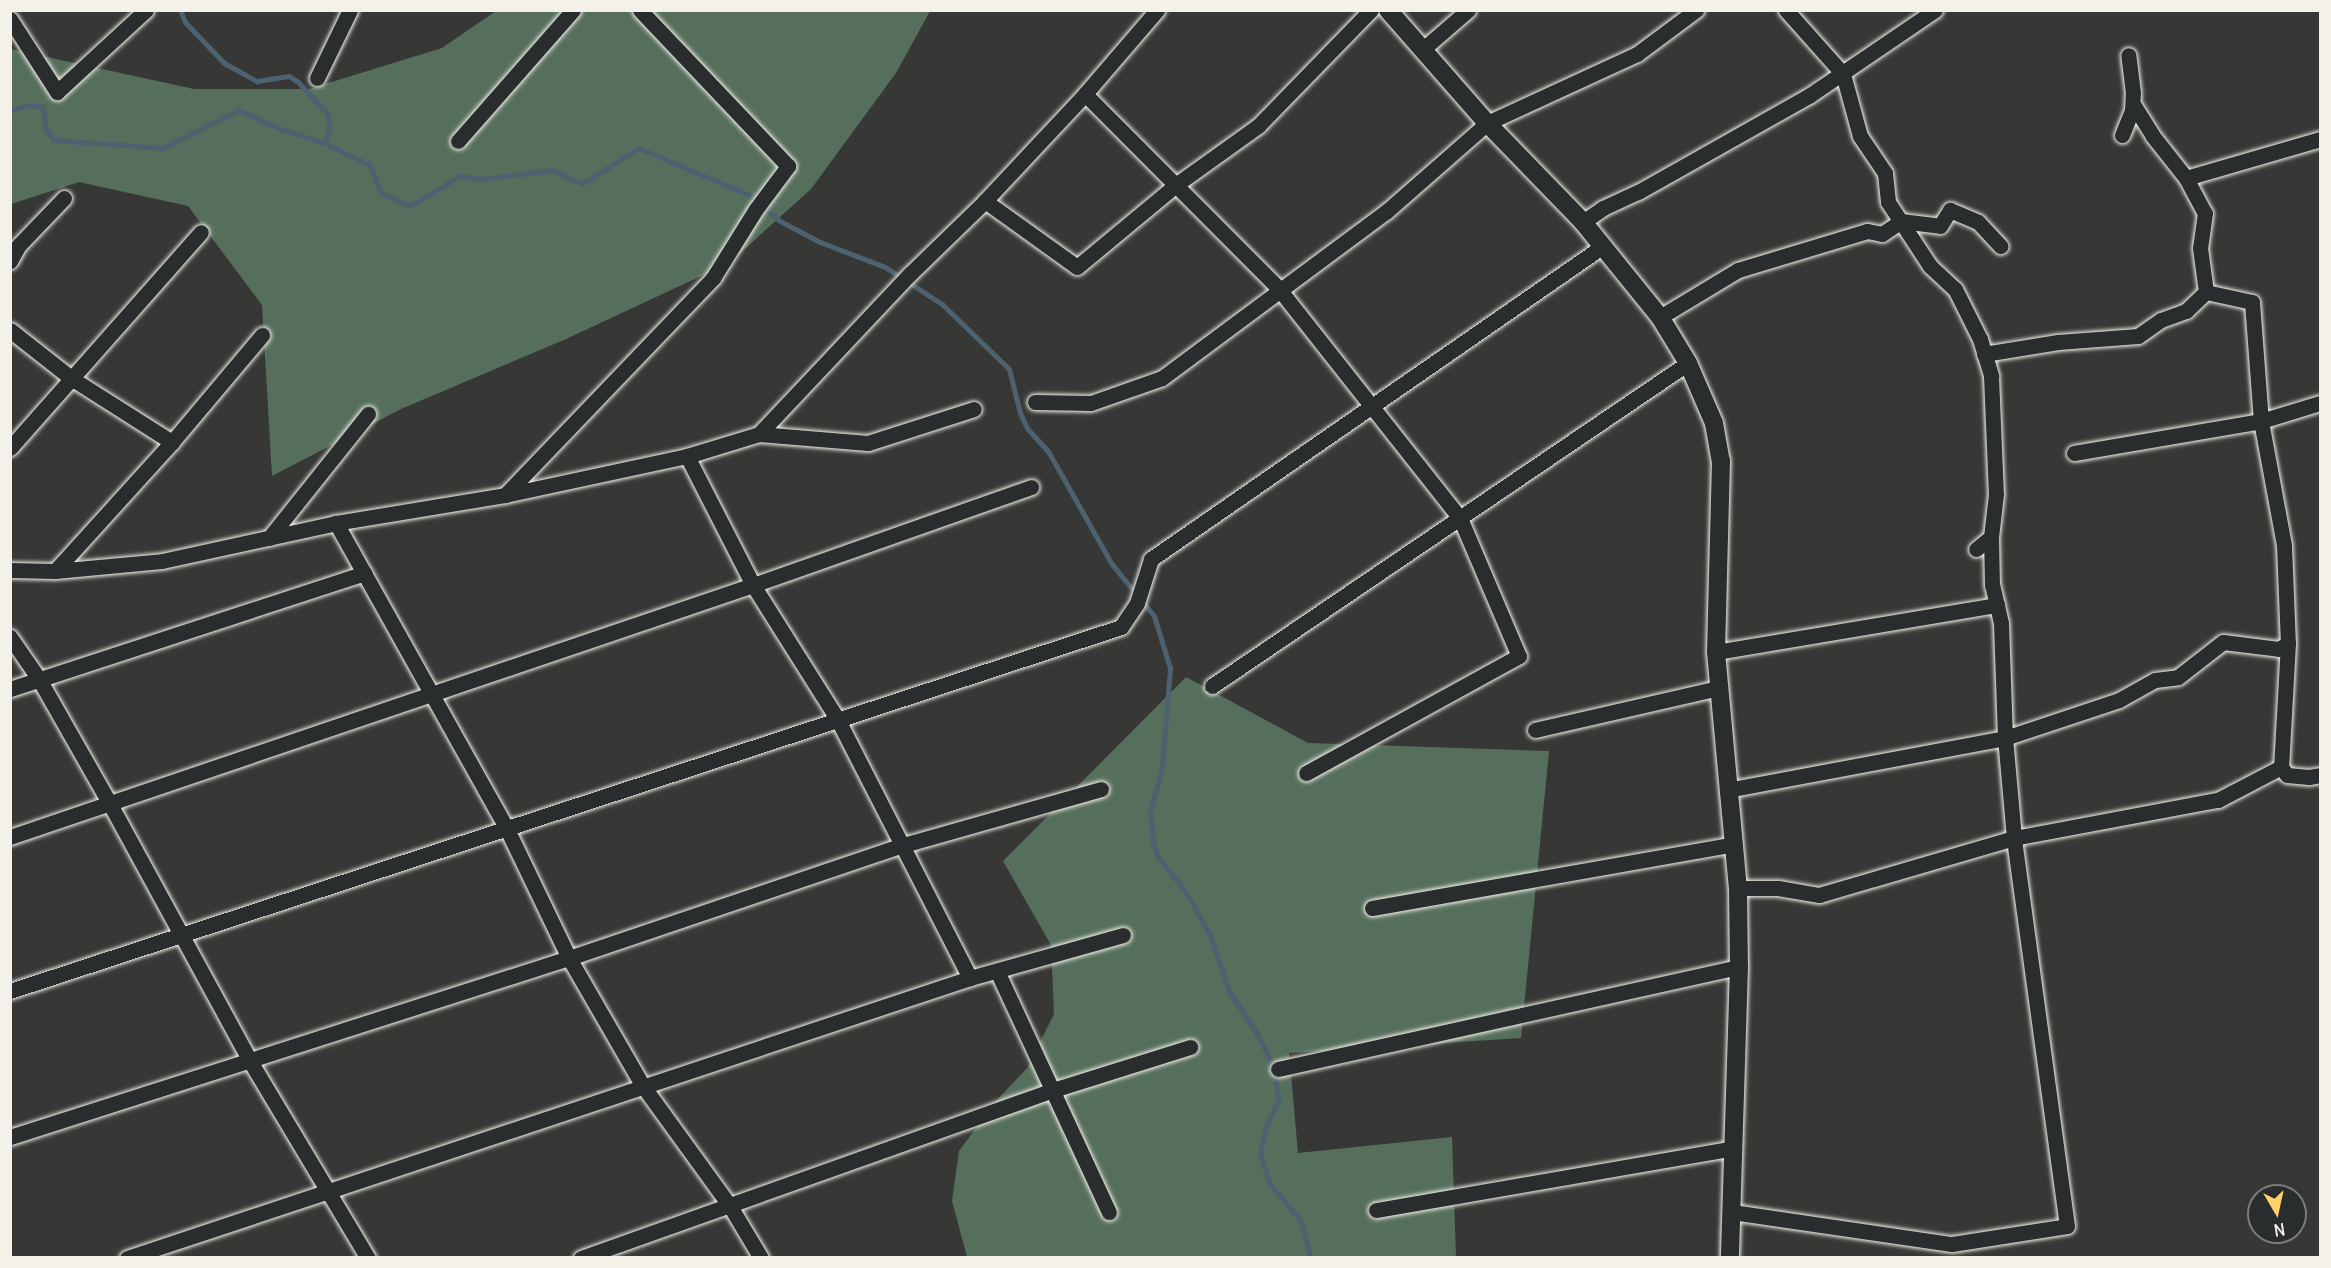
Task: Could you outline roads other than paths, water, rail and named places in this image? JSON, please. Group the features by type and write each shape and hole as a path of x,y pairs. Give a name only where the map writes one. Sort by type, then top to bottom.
{"street":[{"path":"10,19 57,92 146,10"},
{"path":"317,78 350,10"},
{"path":"458,141 573,10"},
{"path":"505,495 713,278 788,166 640,10"},
{"path":"759,434 910,274 985,201 1085,94 1157,10"},
{"path":"985,201 1077,267 1177,184 1258,126 1371,10"},
{"path":"1388,10 1487,123 1583,222 1660,317 1688,363 1714,423 1721,461 1716,652 1727,790 1738,888 1739,967 1730,1257"},
{"path":"1422,50 1468,10"},
{"path":"1035,402 1091,403 1162,378 1387,211 1487,123 1637,54 1696,10"},
{"path":"1732,1212 1952,1244 2067,1226 2014,838 2005,738 2001,623 1992,585 1991,537 1996,486 1991,376 1984,354 1955,289 1930,266 1888,202 1885,172 1860,136 1843,74 1786,10"},
{"path":"1583,222 1603,208 1734,140 1843,74 1935,10"},
{"path":"2122,135 2133,104 2128,55"},
{"path":"1085,94 1279,289 1460,518 1519,656 1306,773"},
{"path":"2133,104 2152,135 2186,178 2205,213 2200,248 2206,292"},
{"path":"2186,178 2320,139"},
{"path":"10,261 19,245 64,198"},
{"path":"1660,317 1738,270 1867,231 1882,234 1900,221 1940,226 1950,210 1978,222 2000,246"},
{"path":"10,448 201,232"},
{"path":"10,991 182,937 506,827 1120,627 1137,603 1151,559 1603,246"},
{"path":"1984,354 2058,342 2138,336 2161,320 2186,311 2206,292"},
{"path":"2206,292 2252,302 2261,421 2284,545 2288,643 2281,767 2287,775 2320,775"},
{"path":"10,330 71,378 172,442"},
{"path":"56,571 172,442 262,335"},
{"path":"1212,686 1688,363"},
{"path":"2074,453 2261,421 2320,403"},
{"path":"10,570 56,571 162,561 336,523 505,495 687,456 759,434 868,443 974,409"},
{"path":"269,538 368,414"},
{"path":"687,456 753,585 838,720 900,846 970,978"},
{"path":"10,837 753,585 1031,487"},
{"path":"336,523 506,827 569,958 643,1086 730,1206 761,1257"},
{"path":"1976,549 1991,537"},
{"path":"10,689 364,573"},
{"path":"1716,652 1997,605"},
{"path":"10,637 39,679 110,804 250,1061 368,1257"},
{"path":"1727,790 2005,738 2119,700 2155,680 2178,677 2223,642 2279,649 2288,643"},
{"path":"1535,730 1719,688"},
{"path":"1738,888 1778,888 1819,895 2014,838 2218,800 2281,767"},
{"path":"10,1137 569,958 900,846 1101,789"},
{"path":"1372,908 1734,844"},
{"path":"127,1257 970,978 1123,935"},
{"path":"1278,1069 1739,967"},
{"path":"997,971 1109,1212"},
{"path":"581,1257 1053,1090 1190,1047"},
{"path":"1376,1210 1734,1148"}],"waterway":[{"path":"180,10 185,22 224,63 257,81 289,76 298,82 327,113 330,127 324,143"},
{"path":"10,110 30,105 43,107 46,130 54,140 163,148 239,110 278,128 324,143 370,165 381,193 410,206 460,176 481,179 552,170 582,184 638,148 749,195 780,221 820,242 885,267 942,304 1009,369 1020,413 1027,428 1048,451 1111,563 1154,616 1170,668 1162,768 1150,812 1153,843 1158,857 1187,894 1210,935 1230,993 1256,1032 1270,1059 1279,1098 1266,1126 1260,1155 1270,1184 1301,1221 1310,1258"}]}
